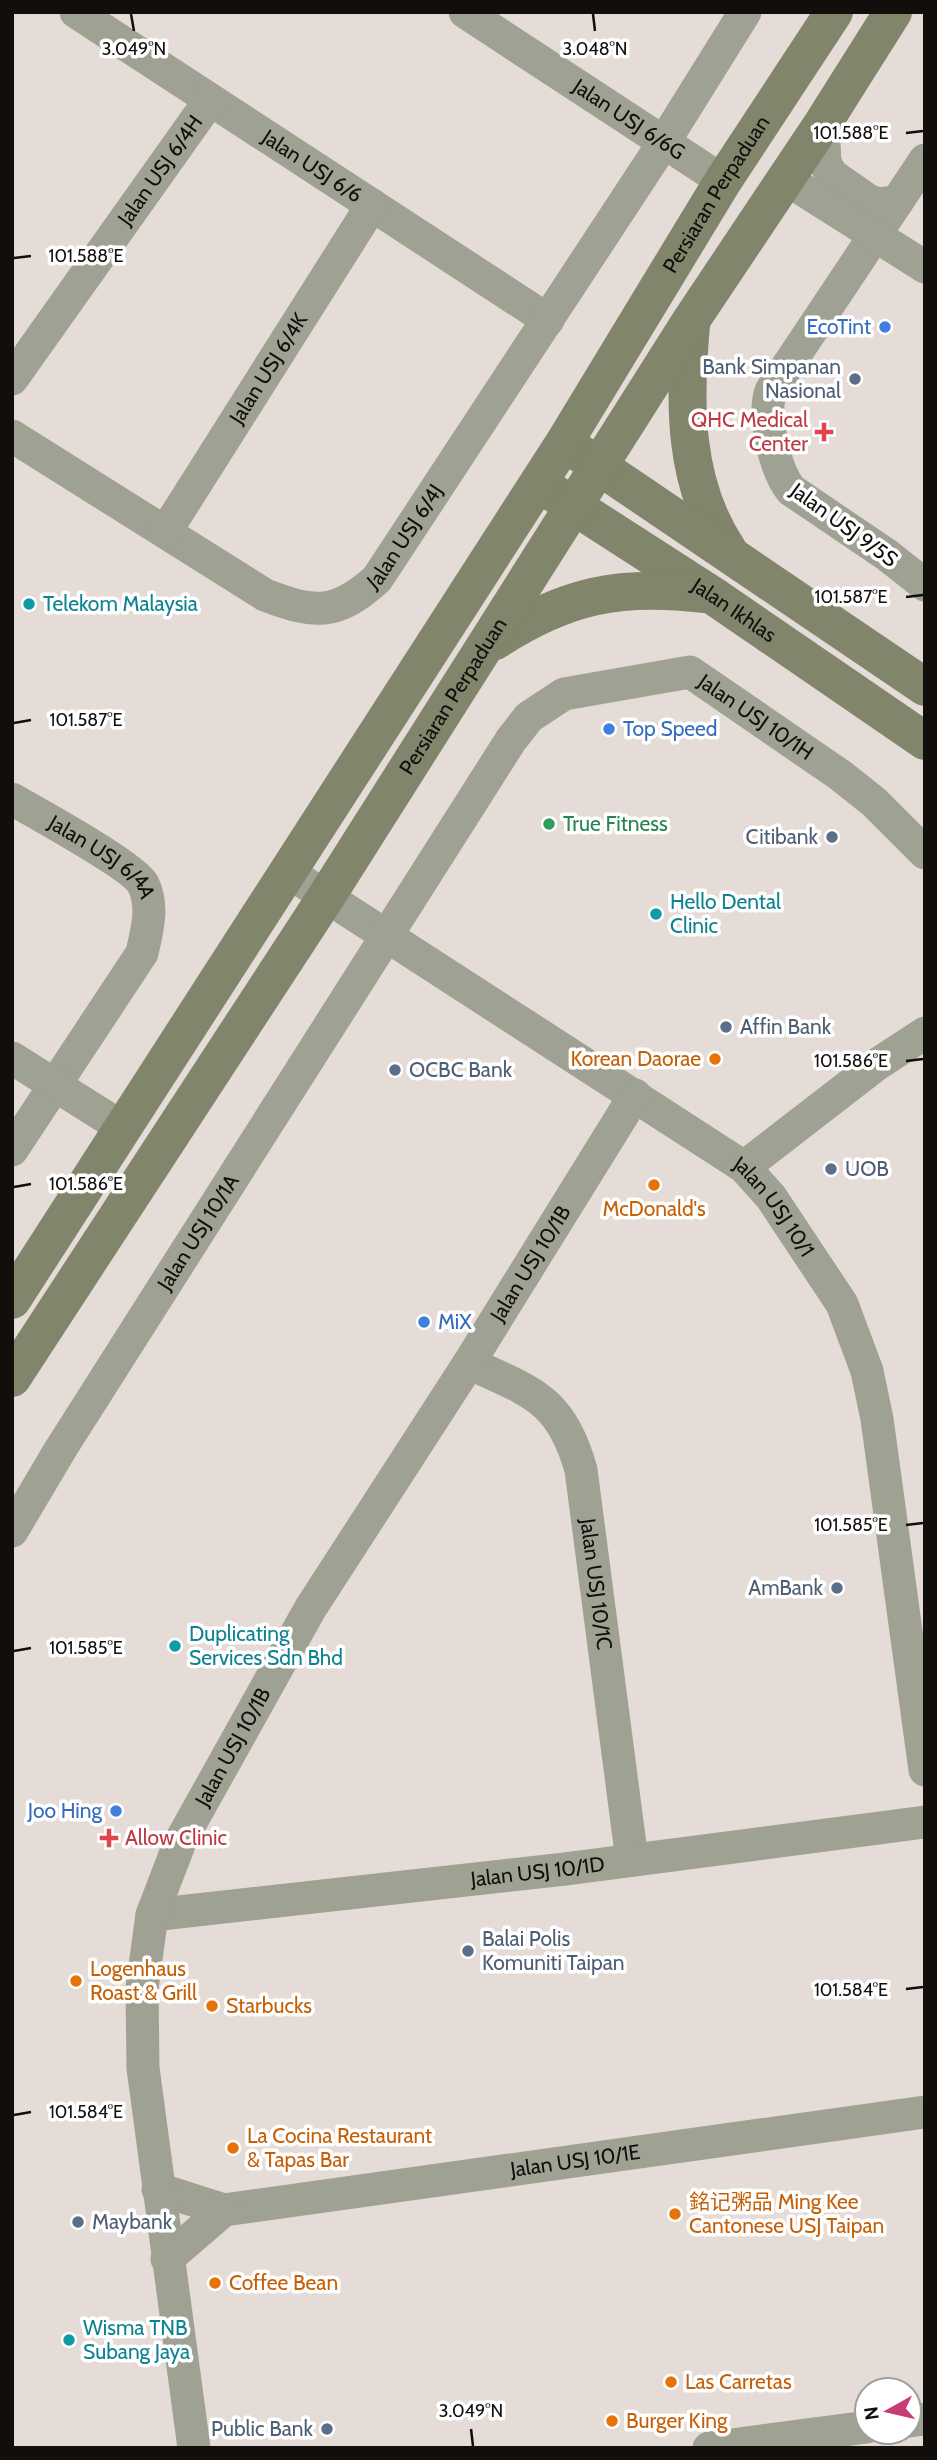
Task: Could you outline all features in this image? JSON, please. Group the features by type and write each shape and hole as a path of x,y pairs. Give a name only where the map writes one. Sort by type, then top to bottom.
{"main road":[{"name":"Persiaran Perpaduan","path":"12,1300 538,484 723,181 834,12"},
{"name":"Persiaran Perpaduan","path":"12,1378 326,897 692,319 823,123 893,12"},
{"path":"692,319 686,400 690,447 713,528 732,557"},
{"name":"Jalan Ikhlas","path":"564,443 925,687"},
{"name":"Jalan Ikhlas","path":"538,484 712,595 925,741"},
{"path":"484,648 534,616 612,591 655,588 712,595"}],"street":[{"name":"Jalan USJ 6/6","path":"76,12 548,320"},
{"name":"Jalan USJ 6/4J","path":"12,436 265,595 291,605 317,608 341,606 377,579 664,142 745,12"},
{"name":"Jalan USJ 6/6G","path":"486,18 723,181"},
{"name":"Jalan USJ 6/4H","path":"12,379 211,100"},
{"path":"823,123 825,163 832,176 868,200 878,204 897,202"},
{"name":"Jalan USJ 9/5S","path":"925,160 771,391 767,414 782,479 791,490 887,555 925,585"},
{"path":"786,179 925,267"},
{"name":"Jalan USJ 6/4K","path":"166,531 373,205"},
{"name":"Jalan USJ 10/1H","path":"386,934 511,740 529,717 565,694 690,672 840,775 874,802 925,853"},
{"name":"Jalan USJ 6/4A","path":"12,799 124,868 142,882 149,904 148,927 142,953 12,1150"},
{"name":"Jalan USJ 10/1","path":"288,872 744,1167 771,1197 842,1304 867,1371 877,1419 925,1770"},
{"name":"Jalan USJ 10/1A","path":"12,1531 60,1450 386,934"},
{"path":"744,1167 876,1065 925,1034"},
{"path":"12,1058 123,1128"},
{"name":"Jalan USJ 10/1B","path":"194,2448 143,2068 142,1988 152,1915 180,1842 310,1609 469,1363 635,1095"},
{"name":"Jalan USJ 10/1C","path":"469,1363 537,1395 558,1417 574,1443 581,1470 632,1860"},
{"name":"Jalan USJ 10/1D","path":"152,1915 632,1860 925,1822"},
{"name":"Jalan USJ 10/1E","path":"158,2189 224,2210 925,2112"},
{"path":"167,2259 224,2210"},
{"path":"709,2448 853,2429"}],"place":[{"name":"EcoTint","path":"885,327"},
{"name":"Bank Simpanan Nasional","path":"855,379"},
{"name":"QHC Medical Center","path":"824,432"},
{"name":"Telekom Malaysia","path":"29,604"},
{"name":"Top Speed","path":"609,729"},
{"name":"True Fitness","path":"549,824"},
{"name":"Citibank","path":"832,837"},
{"name":"Hello Dental Clinic","path":"656,914"},
{"name":"Affin Bank","path":"726,1027"},
{"name":"Korean Daorae","path":"715,1059"},
{"name":"OCBC Bank","path":"395,1070"},
{"name":"UOB","path":"831,1169"},
{"name":"McDonald's","path":"654,1185"},
{"name":"MiX","path":"424,1322"},
{"name":"AmBank","path":"837,1588"},
{"name":"Duplicating Services Sdn Bhd","path":"175,1646"},
{"name":"Joo Hing","path":"116,1811"},
{"name":"Allow Clinic","path":"109,1838"},
{"name":"Balai Polis Komuniti Taipan","path":"468,1951"},
{"name":"Logenhaus Roast & Grill","path":"76,1981"},
{"name":"Starbucks","path":"212,2006"},
{"name":"La Cocina Restaurant & Tapas Bar","path":"233,2148"},
{"name":"銘记粥品 Ming Kee Cantonese USJ Taipan","path":"675,2214"},
{"name":"Maybank","path":"78,2222"},
{"name":"Coffee Bean","path":"215,2283"},
{"name":"Wisma TNB Subang Jaya","path":"69,2340"},
{"name":"Las Carretas","path":"671,2382"},
{"name":"Burger King","path":"612,2421"},
{"name":"Public Bank","path":"327,2429"}]}
